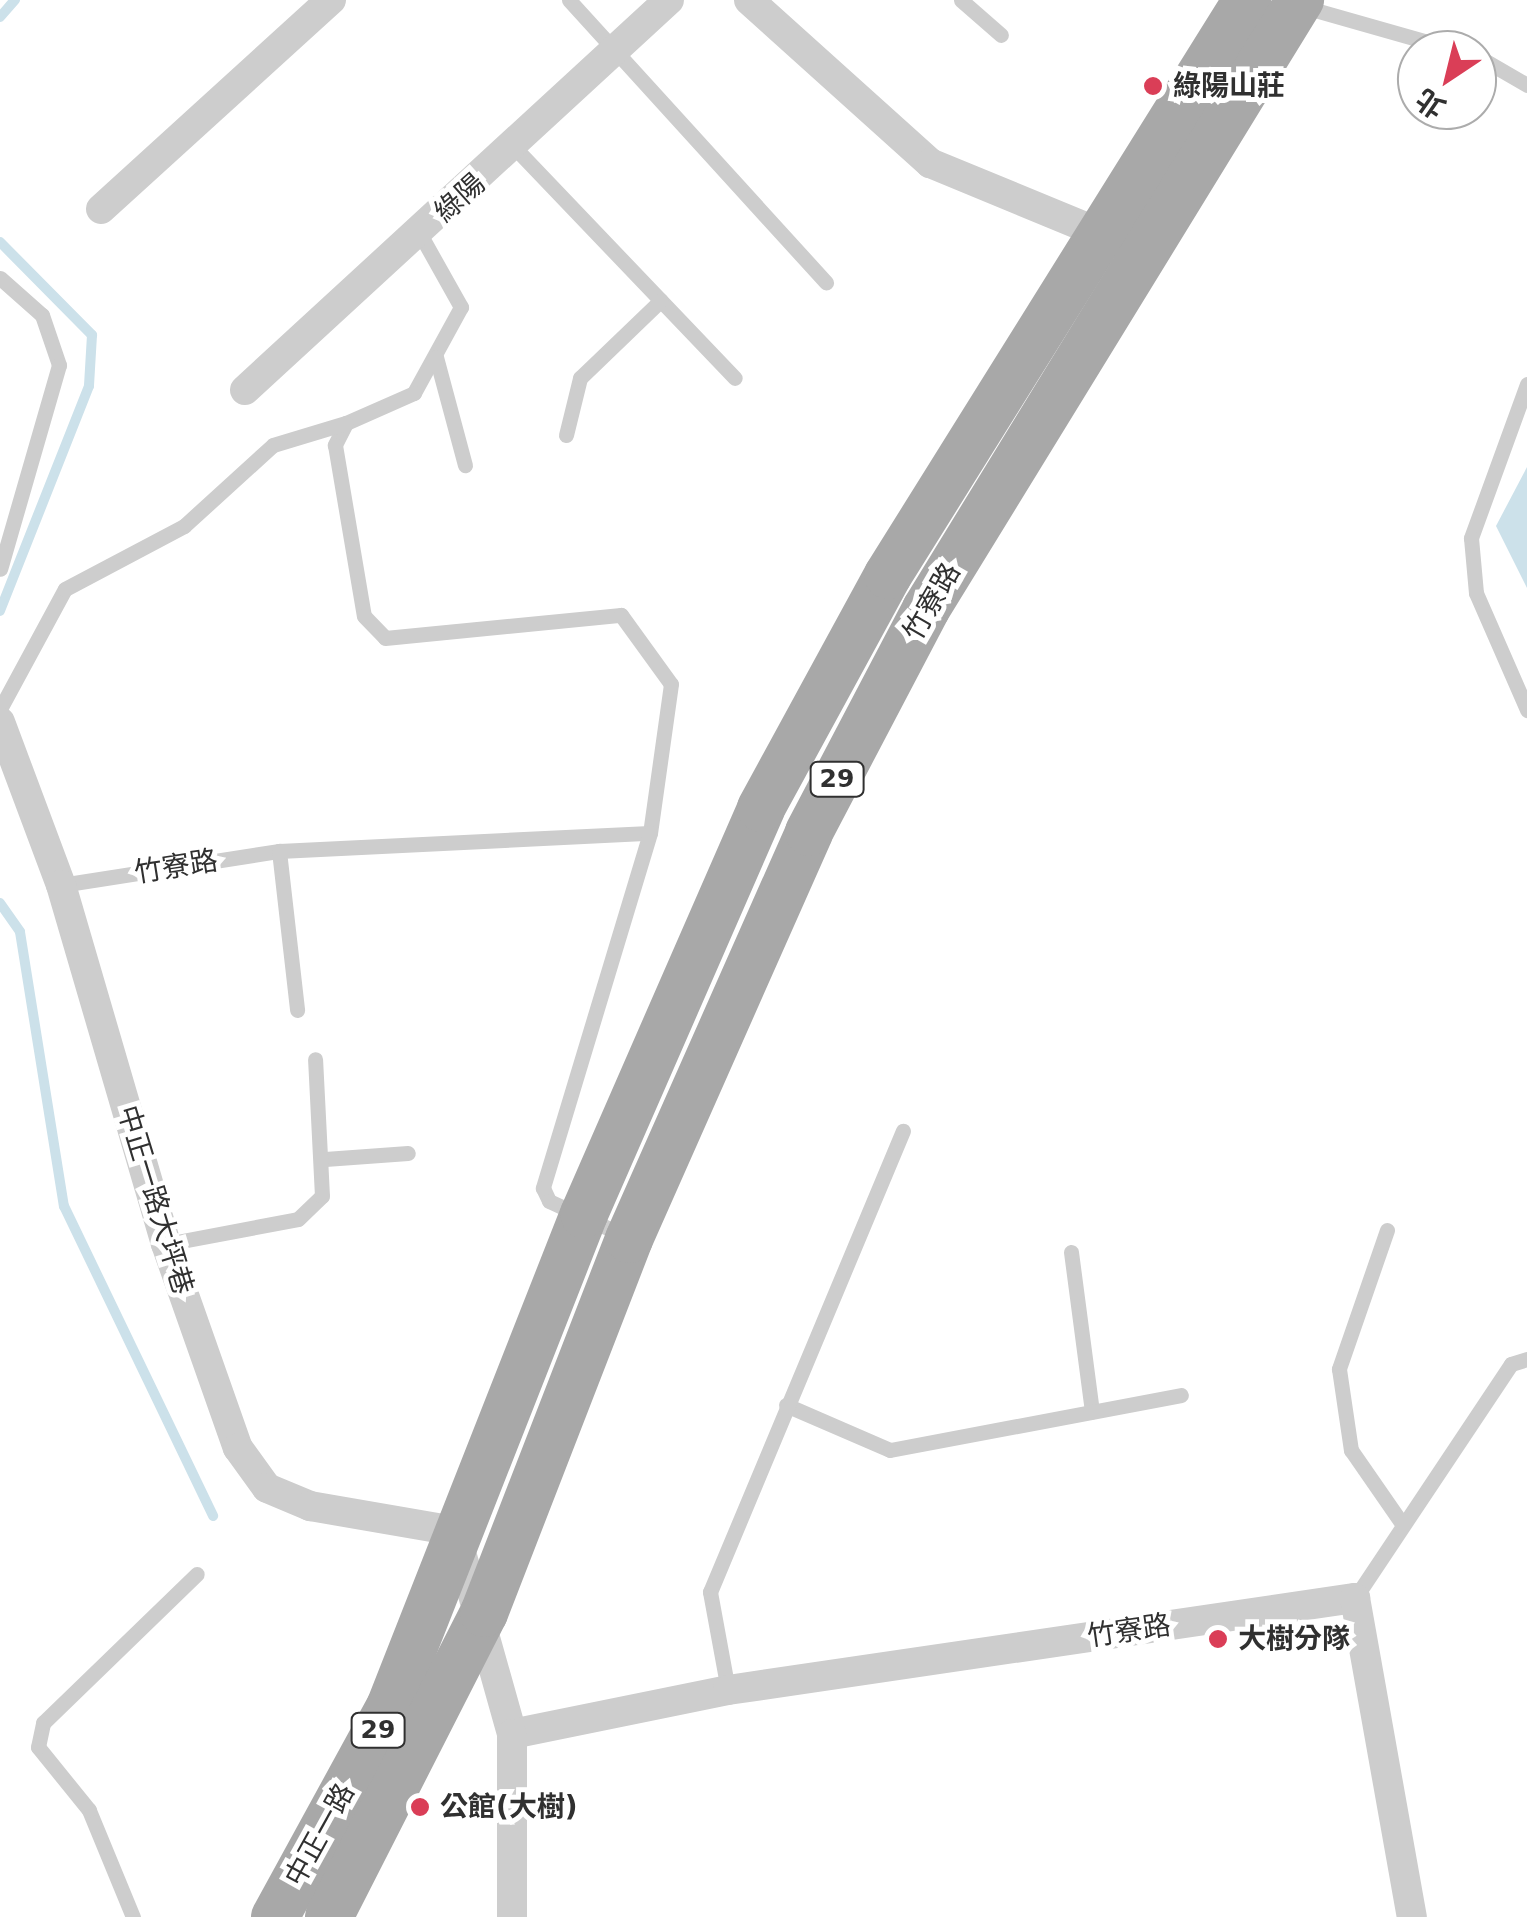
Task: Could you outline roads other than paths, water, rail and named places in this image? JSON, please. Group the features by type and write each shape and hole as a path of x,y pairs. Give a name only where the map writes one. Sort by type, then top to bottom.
{"main road":[{"name":"竹寮路","path":"484,1614 630,1239 809,832 1123,244 1248,0"},
{"name":"竹寮路","path":"454,1531 584,1214 760,808 888,575 1299,2"},
{"name":"中正一路","path":"275,1917 390,1707 454,1531"},
{"name":"中正一路","path":"330,1917 484,1614"}],"street":[{"path":"101,209 331,0"},
{"name":"綠陽","path":"245,390 516,148 669,0"},
{"path":"748,0 930,163 1123,244"},
{"name":"中正一路大坪巷","path":"0,722 61,886 166,1244 238,1448 267,1488 310,1506 454,1531"},
{"path":"454,1531 484,1614 512,1734 512,1917"},
{"path":"1355,1598 1412,1917"},
{"name":"竹寮路","path":"512,1734 728,1690 1355,1598"}],"lane":[{"path":"569,0 826,282"},
{"path":"961,0 1001,36"},
{"path":"1299,2 1397,32"},
{"path":"1497,68 1527,85"},
{"path":"516,148 735,378"},
{"path":"0,709 65,589 184,526 273,445 346,423 414,392 460,307 420,234"},
{"path":"0,278 42,315 59,366 0,570"},
{"path":"566,435 580,378 661,300"},
{"path":"436,356 464,465"},
{"path":"1527,384 1471,538 1476,593 1527,710"},
{"path":"346,423 336,445 364,616 385,638 620,615 658,656 671,684 650,834 543,1188 549,1200 630,1239"},
{"name":"竹寮路","path":"61,886 279,851 650,834"},
{"path":"279,851 298,1010"},
{"path":"166,1244 298,1219 322,1196 325,1159 315,1058"},
{"path":"728,1690 710,1592 902,1131"},
{"path":"325,1159 408,1152"},
{"path":"1387,1230 1339,1369 1351,1450 1404,1525"},
{"path":"1071,1252 1092,1412"},
{"path":"1355,1598 1511,1364 1527,1358"},
{"path":"786,1404 890,1450 1181,1395"},
{"path":"132,1917 89,1810 38,1747 43,1723 197,1574"}],"water":[{"path":"1527,467 1527,588 1496,526"}],"waterway":[{"path":"0,17 15,0"},
{"path":"0,242 92,335 89,386 0,611"},
{"path":"0,903 20,932 64,1206 213,1516"}],"place":[{"name":"綠陽山莊","path":"1153,86"},
{"name":"大樹分隊","path":"1218,1639"},
{"name":"公館(大樹)","path":"420,1807"}]}
